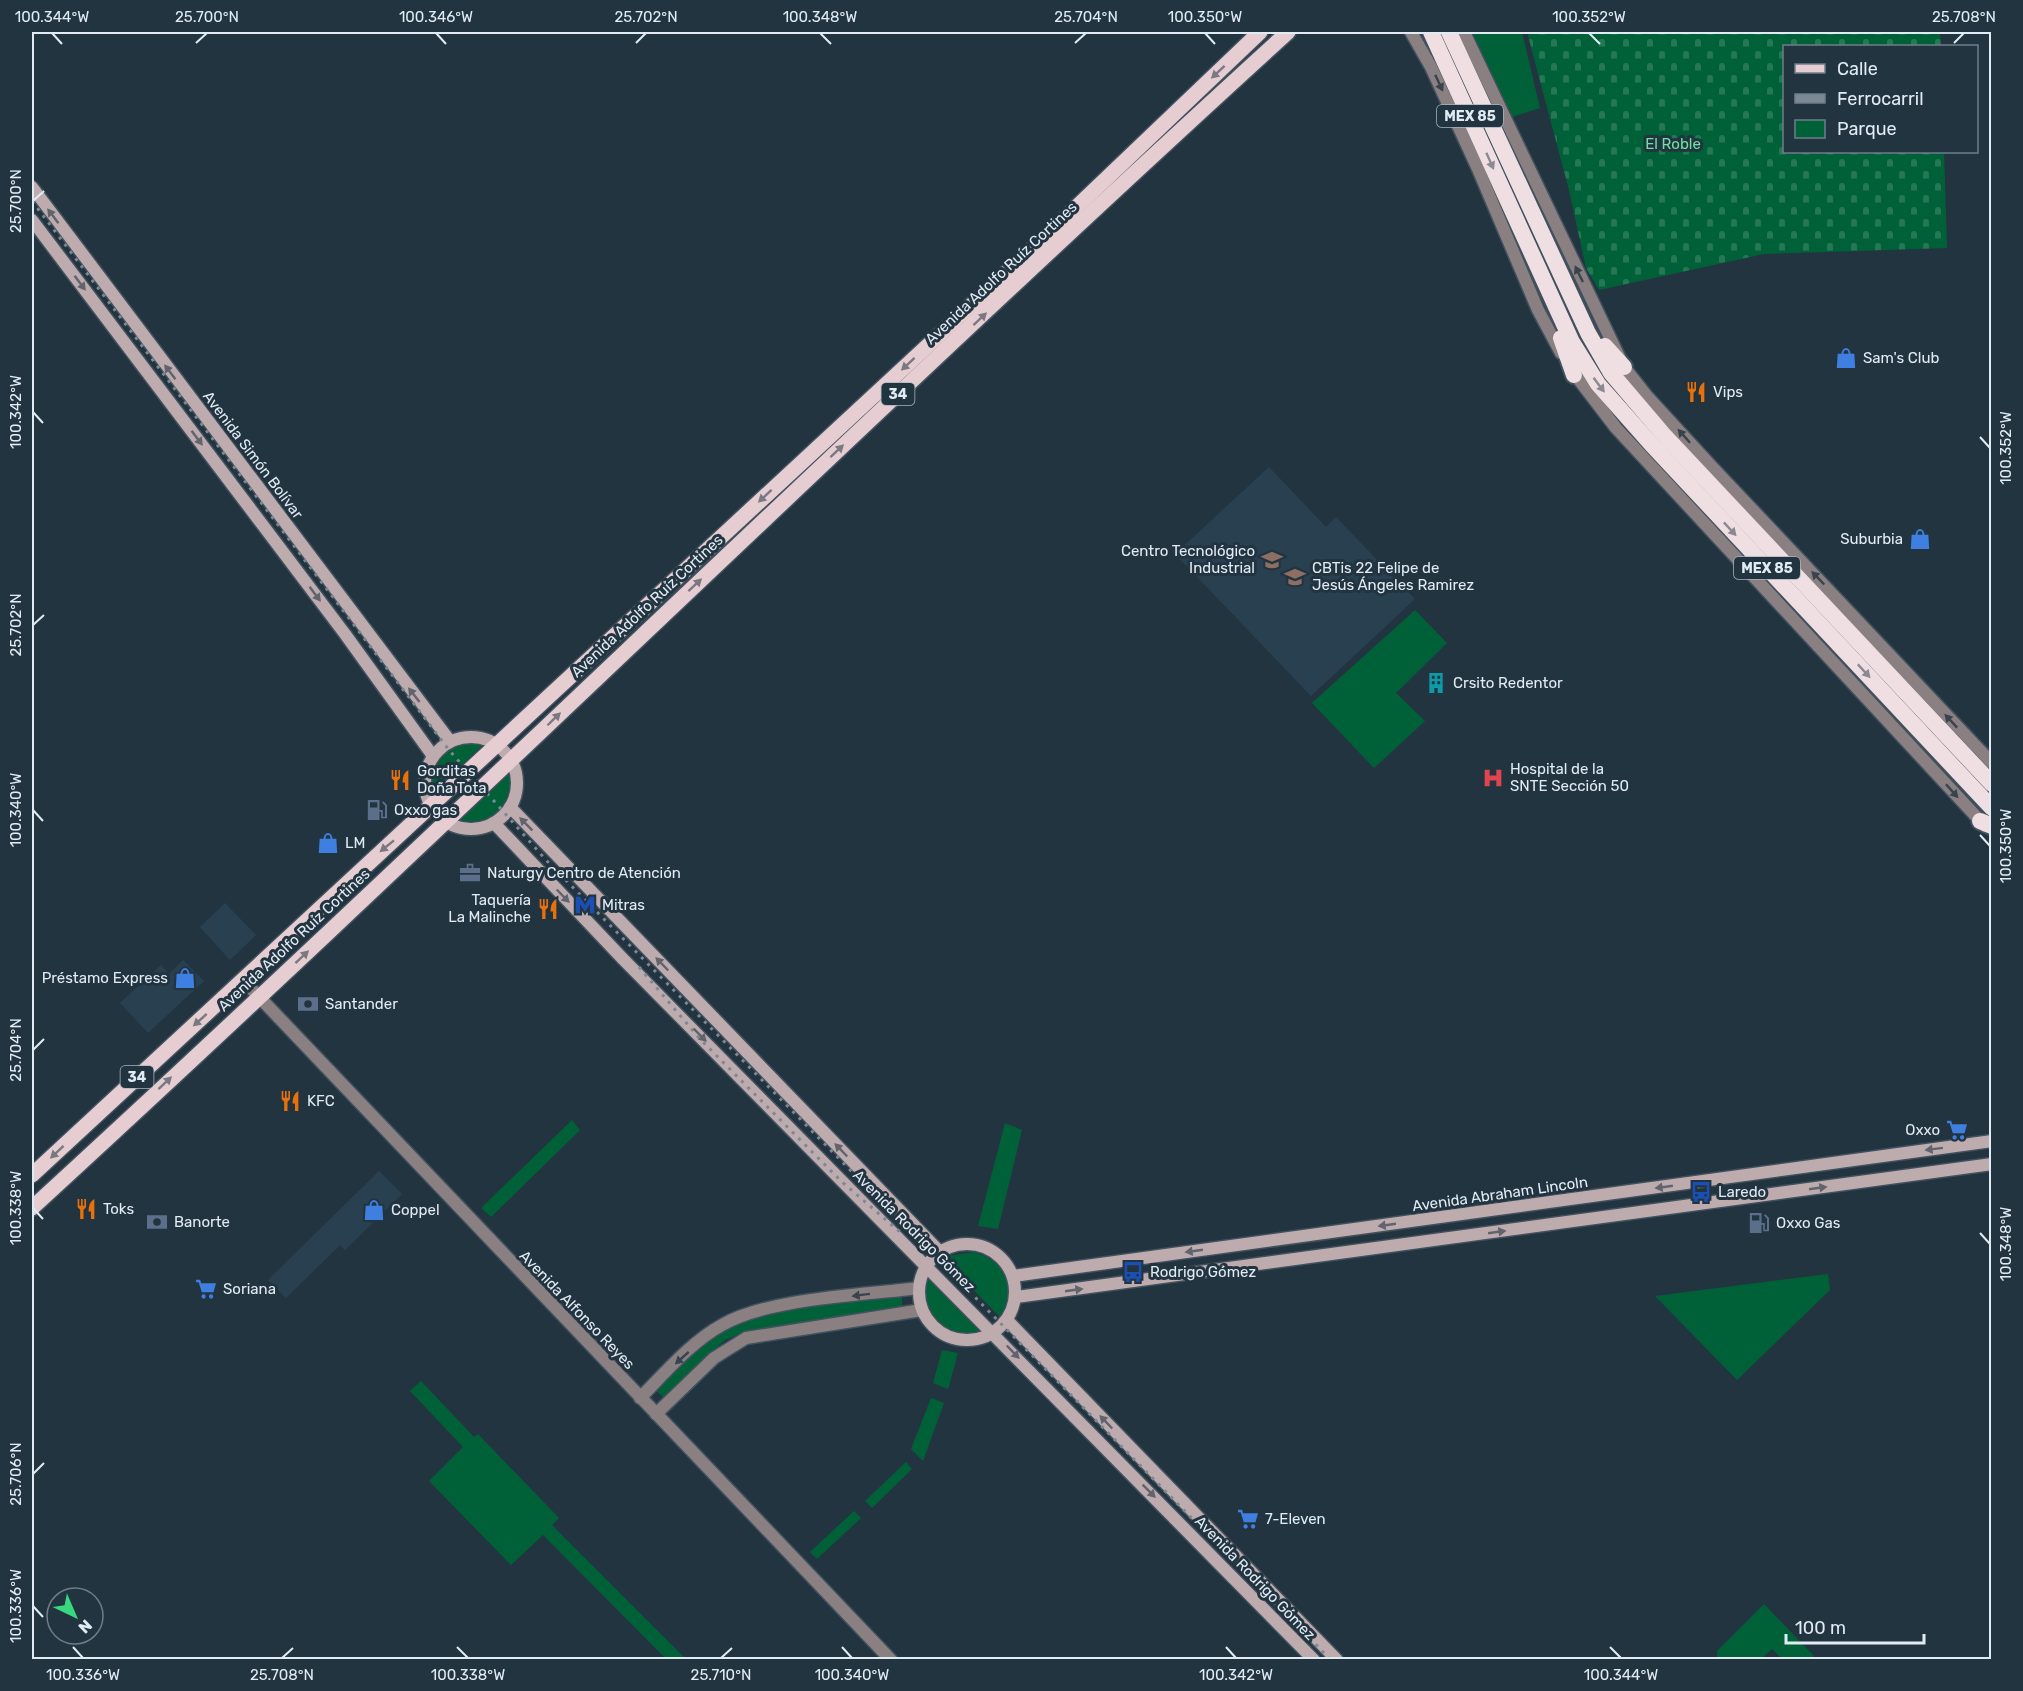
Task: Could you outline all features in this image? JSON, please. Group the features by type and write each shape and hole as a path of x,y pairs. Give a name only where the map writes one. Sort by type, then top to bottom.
{"highway":[{"name":"MEX 85","path":"1431,32 1516,198 1605,363 1642,410 1992,784"},
{"name":"MEX 85","path":"1449,32 1516,198 1559,317 1590,373 1620,411 1992,808"},
{"path":"1574,303 1584,310 1610,353 1624,367"},
{"path":"1559,317 1559,334 1574,375"}],"main road":[{"name":"Avenida Adolfo Ruíz Cortines","path":"32,1175 1043,238 1260,32"},
{"name":"Avenida Adolfo Ruíz Cortines","path":"32,1208 512,760 880,410 1288,32"},
{"name":"Avenida Simón Bolívar","path":"32,187 450,741"},
{"path":"32,220 345,634 433,756"},
{"path":"517,727 517,738 523,743 530,743"},
{"path":"475,736 498,745 512,760 517,784 510,807 494,823 477,829 466,829 446,822 431,807 424,789 426,769 433,756 450,741 475,736"},
{"name":"Avenida Rodrigo Gómez","path":"510,807 940,1252"},
{"name":"Avenida Rodrigo Gómez","path":"494,823 1314,1659"},
{"name":"Avenida Abraham Lincoln","path":"1013,1276 1992,1141"},
{"path":"1016,1297 1992,1164"},
{"path":"960,1245 981,1246 1000,1257 1013,1276 1016,1297 1007,1320 994,1333 981,1339 957,1340 936,1330 922,1310 919,1288 927,1266 940,1252 960,1245"},
{"name":"Avenida Rodrigo Gómez","path":"1007,1320 1337,1659"}],"street":[{"path":"1411,32 1431,67 1478,169 1538,310 1574,375 1616,428 1988,827"},
{"path":"1464,32 1624,367 1646,395 1714,469 1870,631 1992,763"},
{"name":"Avenida Alfonso Reyes","path":"243,980 891,1659"},
{"path":"640,1398 710,1332 741,1316 777,1306 919,1288"},
{"path":"656,1414 723,1351 758,1334 847,1323 922,1310"}],"shaded area":[{"name":"CBTis 22 Felipe de Jesús Ángeles Ramirez","path":"1269,467 1326,527 1336,517 1415,599 1311,696 1175,554"},
{"path":"225,903 256,935 230,960 200,927"},
{"path":"183,960 204,981 148,1033 120,1003 161,965 169,974"},
{"path":"379,1171 402,1194 345,1250 340,1245 286,1298 268,1280"}],"green space":[{"path":"1472,32 1522,32 1540,108 1512,117"},
{"name":"El Roble","path":"1527,32 1940,32 1941,45 1783,45 1783,153 1944,153 1947,248 1764,254 1599,290 1586,268 1569,190"},
{"path":"1415,610 1447,643 1396,693 1425,721 1374,768 1312,703"},
{"path":"467,739 486,742 430,794 431,775 438,759 449,747"},
{"path":"510,769 509,792 499,810 482,820 471,822 459,820"},
{"path":"572,1120 580,1130 491,1217 481,1208"},
{"path":"1005,1123 1022,1130 998,1229 978,1226"},
{"path":"974,1252 995,1262 1008,1278 1011,1298 1003,1320 941,1257"},
{"path":"927,1274 984,1331 970,1336 957,1335 936,1324 924,1301"},
{"path":"1828,1274 1830,1290 1737,1380 1655,1296"},
{"path":"902,1292 902,1309 747,1331 725,1340 663,1397 654,1389 715,1332 778,1308"},
{"path":"942,1350 958,1353 948,1389 933,1383"},
{"path":"421,1381 474,1437 478,1434 559,1518 552,1525 686,1659 666,1659 543,1535 511,1565 429,1481 463,1447 410,1391"},
{"path":"931,1398 944,1403 923,1461 911,1449"},
{"path":"906,1462 912,1469 872,1508 865,1501"},
{"path":"854,1511 861,1518 817,1559 810,1552"},
{"path":"1764,1604 1814,1656 1810,1659 1782,1659 1772,1649 1761,1659 1717,1658 1717,1651"}],"railway":[{"path":"32,201 449,750 547,861 1331,1660"},
{"path":"639,967 700,1039 841,1181 900,1232"}],"place":[{"name":"Sam's Club","path":"1846,358"},
{"name":"Vips","path":"1696,392"},
{"name":"Suburbia","path":"1920,539"},
{"name":"Centro Tecnológico Industrial","path":"1272,560"},
{"name":"CBTis 22 Felipe de Jesús Ángeles Ramirez","path":"1295,577"},
{"name":"Crsito Redentor","path":"1436,683"},
{"name":"Hospital de la SNTE Sección 50","path":"1493,778"},
{"name":"Gorditas Doña Tota","path":"400,780"},
{"name":"Oxxo gas","path":"377,810"},
{"name":"LM","path":"328,843"},
{"name":"Naturgy Centro de Atención","path":"470,873"},
{"name":"Mitras","path":"585,905"},
{"name":"Taquería La Malinche","path":"548,909"},
{"name":"Préstamo Express","path":"185,978"},
{"name":"Santander","path":"308,1004"},
{"name":"KFC","path":"290,1101"},
{"name":"Oxxo","path":"1957,1130"},
{"name":"Laredo","path":"1701,1192"},
{"name":"Toks","path":"86,1209"},
{"name":"Coppel","path":"374,1210"},
{"name":"Banorte","path":"157,1222"},
{"name":"Oxxo Gas","path":"1759,1223"},
{"name":"Rodrigo Gómez","path":"1133,1272"},
{"name":"Soriana","path":"206,1289"},
{"name":"7-Eleven","path":"1248,1519"}]}
